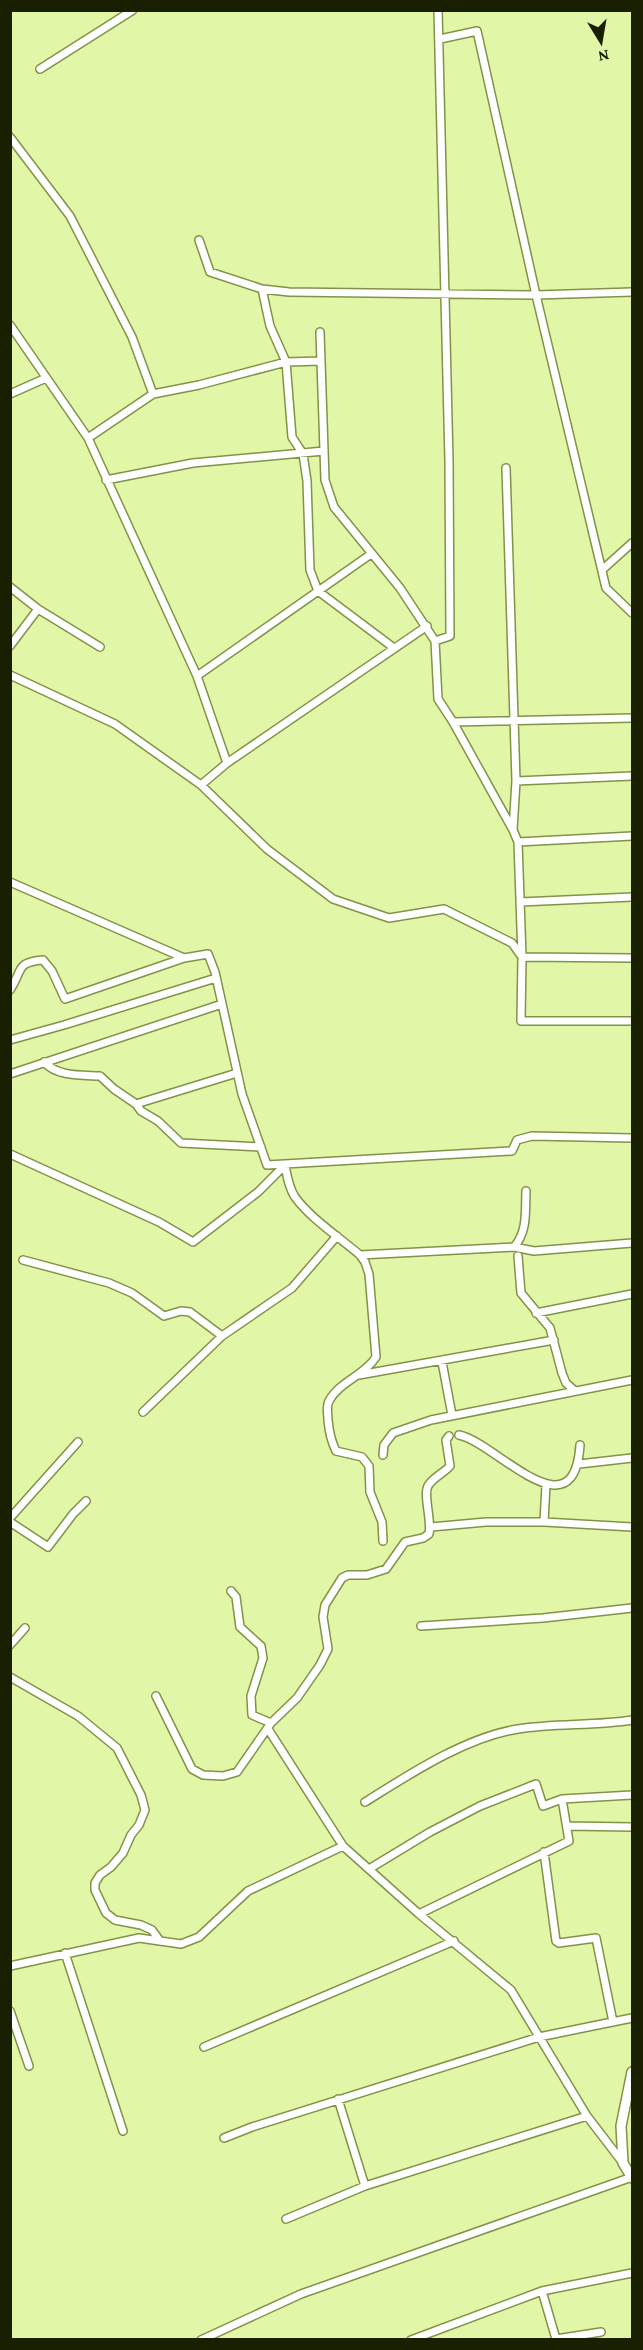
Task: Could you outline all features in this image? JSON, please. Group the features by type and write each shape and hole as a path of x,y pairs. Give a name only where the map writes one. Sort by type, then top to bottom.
{"street":[{"path":"40,69 133,10"},
{"path":"435,641 450,636 449,461 438,10"},
{"path":"440,39 477,31 536,295 606,588 633,613"},
{"path":"10,137 70,216 132,337 153,394"},
{"path":"199,240 210,272 262,290 536,295 633,292"},
{"path":"262,290 270,326 286,362 292,437 303,454 307,481 310,570 318,591 394,648"},
{"path":"10,325 88,438 197,676 227,763"},
{"path":"320,332 324,480 334,507 427,626 435,641 438,699 453,722 518,842 522,957 521,1021 633,1021"},
{"path":"88,438 153,394 199,385 286,362 321,361"},
{"path":"10,394 46,378"},
{"path":"106,480 193,463 324,451"},
{"path":"506,468 516,781 513,830"},
{"path":"602,570 633,543"},
{"path":"197,676 371,554"},
{"path":"10,587 38,609 100,647"},
{"path":"10,646 38,609"},
{"path":"201,785 227,763 427,626"},
{"path":"10,675 115,724 201,785 267,849 333,899 389,918 444,909 512,943 522,957"},
{"path":"453,722 633,718"},
{"path":"516,781 633,776"},
{"path":"518,842 633,836"},
{"path":"10,882 184,958"},
{"path":"520,902 633,897"},
{"path":"10,990 17,980 19,970 28,961 43,960 52,971 65,999 184,958 208,954 216,978 242,1094 267,1165 512,1151 517,1140 531,1136 633,1138"},
{"path":"522,957 633,958"},
{"path":"10,1040 216,978"},
{"path":"10,1074 222,1004"},
{"path":"44,1062 50,1068 71,1075 100,1076 136,1104 141,1111 158,1121 181,1143 261,1147"},
{"path":"136,1104 237,1072"},
{"path":"10,1154 159,1222 193,1242 258,1192 285,1165"},
{"path":"285,1165 295,1197 360,1255 369,1274 377,1347 376,1357 371,1365 347,1382 327,1405 329,1435 336,1451 362,1457 369,1466 370,1492 382,1522 383,1541"},
{"path":"514,1247 522,1238 525,1228 526,1191"},
{"path":"144,1412 222,1336 292,1288 337,1236"},
{"path":"360,1255 514,1247 534,1251 633,1243"},
{"path":"518,1256 519,1288 536,1313 550,1328 562,1373 567,1383 575,1391"},
{"path":"23,1260 109,1283 132,1293 164,1316 181,1311 190,1312 222,1336"},
{"path":"536,1313 633,1294"},
{"path":"358,1375 442,1362 554,1340"},
{"path":"442,1362 452,1415"},
{"path":"383,1455 384,1446 393,1433 452,1415 633,1380"},
{"path":"459,1434 467,1436 546,1485 567,1482 579,1464 580,1445"},
{"path":"156,1696 196,1773 223,1776 237,1772 270,1726 297,1698 320,1665 328,1649 328,1635 323,1617 325,1605 342,1578 348,1575 367,1575 386,1569 405,1542 423,1538 429,1534 431,1527 426,1490 430,1483 450,1466 446,1440 449,1436"},
{"path":"78,1442 10,1520 48,1547 86,1501"},
{"path":"579,1464 633,1458"},
{"path":"544,1522 546,1485"},
{"path":"431,1527 486,1522 544,1522 633,1527"},
{"path":"201,2340 300,2294 632,2178 587,2116 511,1990 419,1914 343,1846 270,1726 252,1715 251,1696 263,1658 261,1646 240,1627 236,1597 231,1591"},
{"path":"421,1626 543,1618 633,1608"},
{"path":"10,1645 25,1628"},
{"path":"10,1677 78,1716 117,1748 141,1795 145,1810 123,1852 95,1883 95,1890 106,1912 115,1920 141,1924 152,1930 160,1941"},
{"path":"365,1802 446,1756 485,1737 518,1729 602,1725 633,1720"},
{"path":"369,1869 470,1811 537,1784 543,1806 562,1799 633,1795"},
{"path":"419,1914 570,1839 562,1799"},
{"path":"568,1826 633,1827"},
{"path":"10,1957 12,1966 140,1938 181,1944 199,1936 248,1891 343,1846"},
{"path":"544,1852 556,1941 559,1943 596,1938 612,2022"},
{"path":"204,2047 454,1941"},
{"path":"65,1953 123,2131"},
{"path":"10,2011 29,2067"},
{"path":"224,2138 338,2099 539,2037 633,2018"},
{"path":"623,2163 621,2126 633,2072"},
{"path":"338,2099 365,2186"},
{"path":"286,2218 365,2186 587,2116"},
{"path":"411,2340 542,2291 633,2273"},
{"path":"542,2291 556,2339 601,2332"}]}
